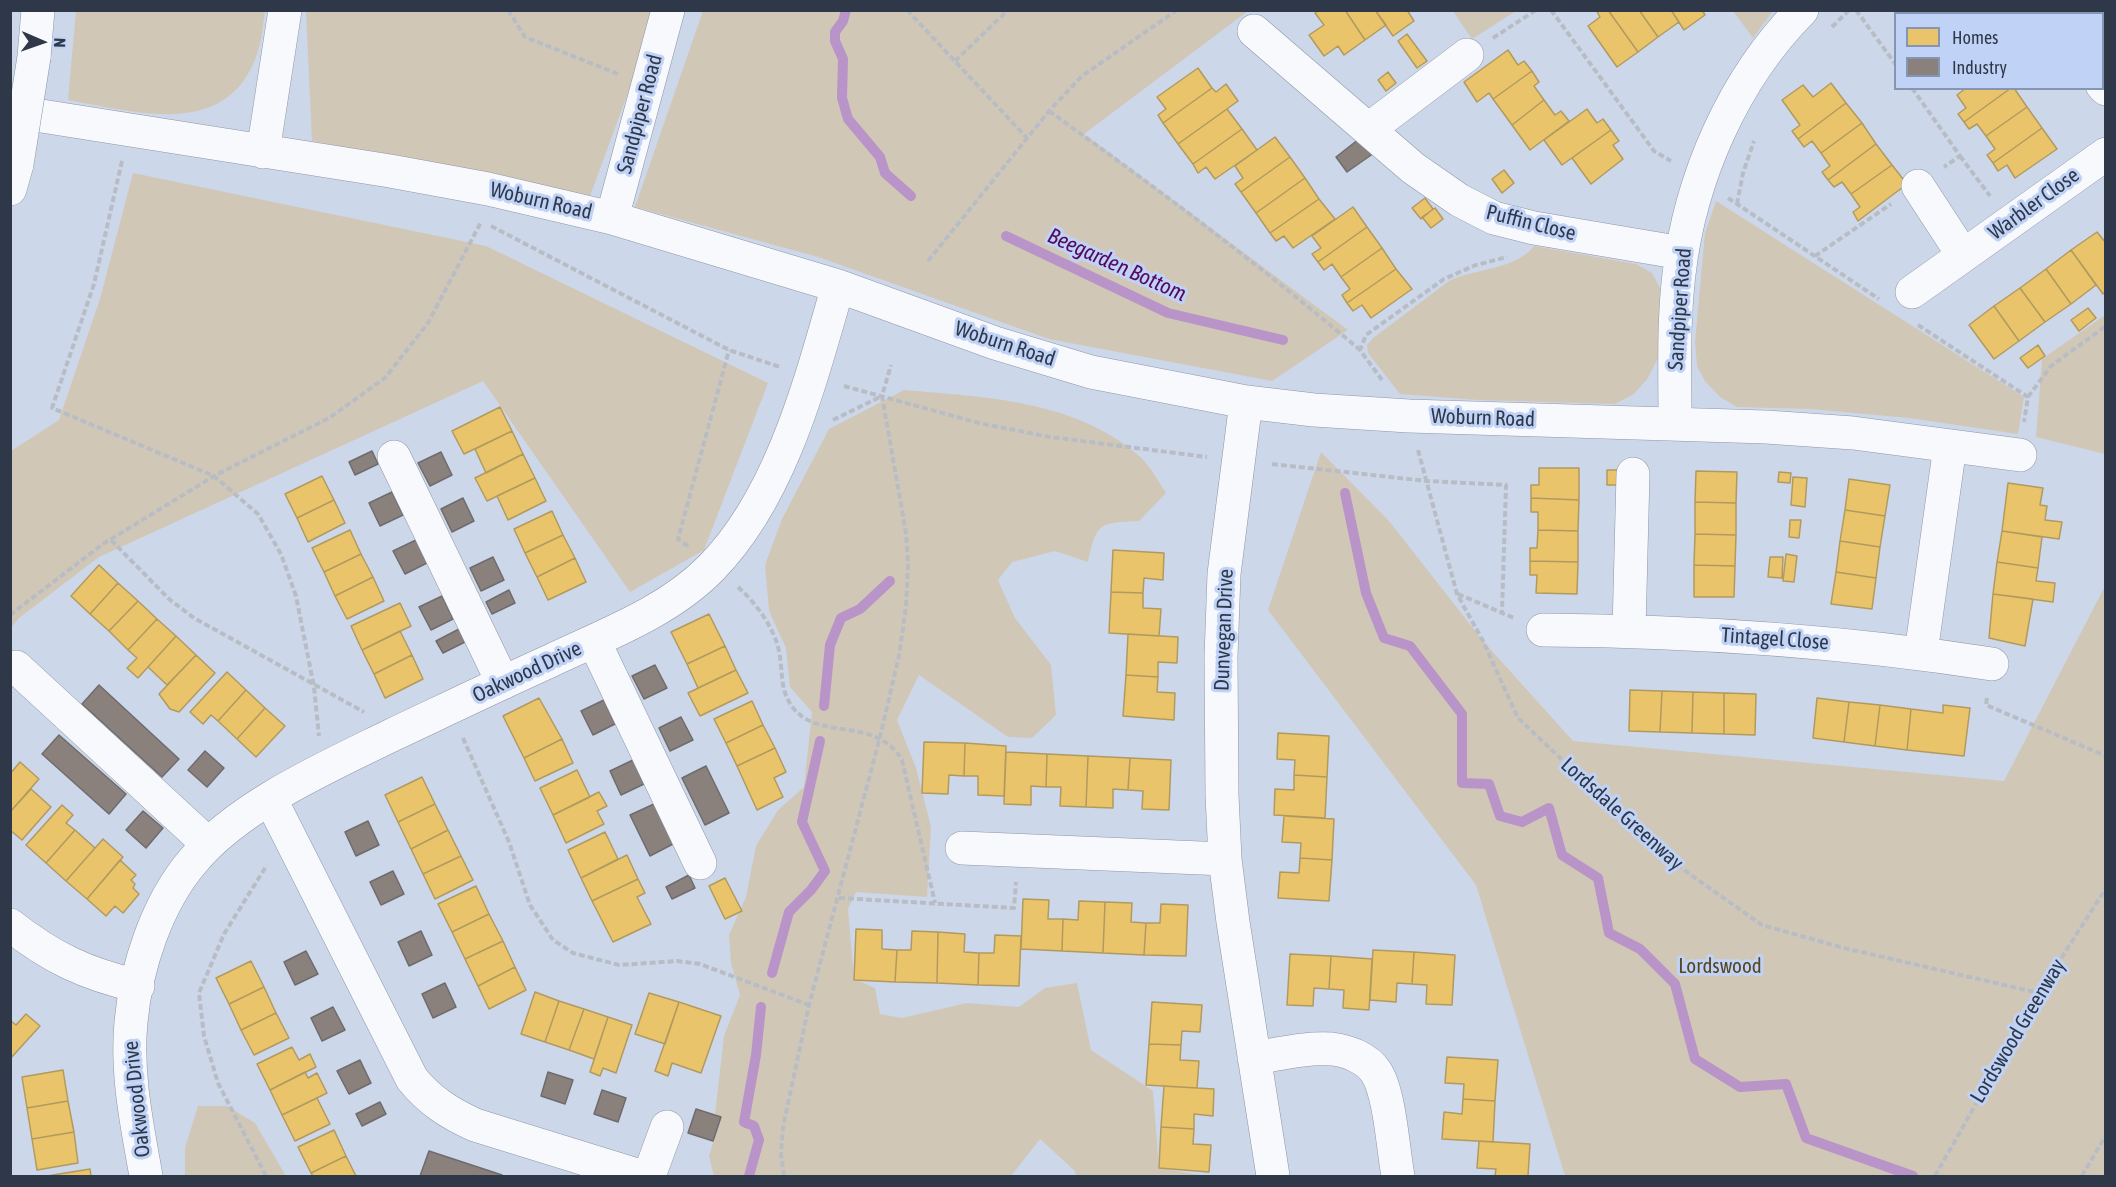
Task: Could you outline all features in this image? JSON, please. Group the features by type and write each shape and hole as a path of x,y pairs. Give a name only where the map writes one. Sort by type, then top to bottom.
{"street":[{"path":"14,176 34,57 38,10"},
{"path":"263,152 285,10"},
{"name":"Sandpiper Road","path":"612,218 668,10"},
{"name":"Sandpiper Road","path":"1674,424 1676,331 1682,252 1701,180 1716,137 1740,92 1767,50 1802,10"},
{"name":"Puffin Close","path":"1254,32 1413,168 1459,200 1494,218 1534,228 1682,252"},
{"path":"1370,129 1467,55"},
{"name":"Woburn Road","path":"10,111 488,189 612,218 838,286 995,343 1091,372 1246,402 1314,410 1409,416 1674,424 1853,434 2020,455"},
{"name":"Warbler Close","path":"1902,305 1964,255 2106,154"},
{"path":"1918,186 1964,255"},
{"name":"Oakwood Drive","path":"146,1176 134,1111 130,1065 131,1020 154,930 171,893 192,862 208,844 270,800 323,768 594,641 666,603 714,565 754,510 785,448 811,381 838,286"},
{"name":"Dunvegan Drive","path":"1246,402 1224,574 1221,657 1225,859 1273,1176"},
{"path":"1921,653 1950,446"},
{"path":"394,457 503,683"},
{"path":"1629,630 1633,474"},
{"name":"Tintagel Close","path":"1543,630 1629,630 1767,637 1921,653 1992,664"},
{"path":"594,641 700,863"},
{"path":"16,667 208,844"},
{"path":"270,800 412,1079 428,1098 452,1115 475,1125 640,1176"},
{"path":"962,848 1225,859"},
{"path":"10,925 38,947 66,963 94,976 138,986"},
{"path":"1254,1058 1333,1049 1354,1054 1367,1062 1377,1072 1384,1089 1398,1176"},
{"path":"649,1176 667,1127"}],"path":[{"path":"508,10 525,37 646,85"},
{"path":"907,10 1027,138"},
{"path":"955,61 1008,10"},
{"path":"928,261 1049,111 1082,76 1177,10"},
{"path":"1467,55 1536,10"},
{"path":"1551,10 1654,151 1902,305 2028,397"},
{"path":"1825,34 1849,10"},
{"path":"1856,10 1894,62"},
{"path":"1049,111 1185,209 1294,294 1360,350 1409,416"},
{"path":"1737,204 1743,173 1755,139"},
{"path":"124,154 94,284 52,408 214,476 258,514 281,554 296,596 313,684 323,768"},
{"path":"1960,156 2008,223"},
{"path":"10,615 111,540 214,476 329,418 385,378 428,323 482,221 488,189"},
{"path":"470,219 482,221 729,350 784,368"},
{"path":"1360,350 1366,335 1444,279 1476,265 1520,254 1528,244 1534,228"},
{"path":"2020,455 2028,397 2051,366 2106,326"},
{"path":"729,350 678,539 714,565 745,593 772,630 779,649 781,683 795,710 823,724 880,737 894,746 902,760 935,903"},
{"path":"784,1176 781,1154 783,1127 808,1005 839,898 899,656 908,565 882,396 891,365"},
{"path":"844,386 979,423 1050,437 1427,481 1506,485 1502,612"},
{"name":"Lordsdale Greenway","path":"1409,416 1457,594 1483,641 1518,718 1664,856 1762,925 1844,948 2039,993"},
{"path":"111,540 169,599 194,618 398,732"},
{"path":"1457,594 1543,630"},
{"path":"1992,664 1986,705 2106,756"},
{"path":"449,708 501,822 530,905 553,940 573,953 619,964 677,961 700,964 808,1005"},
{"path":"266,1176 218,1083 204,1036 199,993 224,934 288,836"},
{"path":"839,898 1014,908 1017,851"},
{"name":"Lordswood Greenway","path":"1935,1176 2039,993 2106,888"},
{"path":"2082,1176 2106,1135"}],"green space":[{"path":"76,10 265,11 258,51 245,79 226,98 204,109 178,114 151,114 68,100"},
{"path":"306,11 658,11 590,196 312,141"},
{"path":"703,11 1248,11 1084,134 1348,330 1272,381 1049,339 818,257 635,207"},
{"path":"1453,11 1516,11 1472,39"},
{"path":"1733,11 1773,11 1753,38"},
{"path":"133,173 486,246 768,383 704,550 630,592 483,381 99,557 19,618 11,628 11,451 59,420 100,299"},
{"path":"1716,201 2024,397 2018,434 1909,418 1811,409 1737,407 1720,397 1705,381 1697,366 1695,342 1705,233"},
{"path":"1534,246 1636,264 1652,273 1660,288 1658,358 1648,378 1634,394 1615,404 1478,400 1400,394 1368,353 1367,345 1373,338 1449,281 1517,260"},
{"path":"2105,315 2105,454 2036,437 2042,359"},
{"path":"904,390 997,399 1058,412 1087,423 1114,437 1139,456 1150,468 1166,493 1139,521 1108,524 1102,527 1094,539 1088,562 1055,551 1012,562 998,580 1015,618 1051,665 1056,715 1032,738 1008,737 919,675 897,720 916,768 931,827 927,897 856,892 848,909 854,979 875,988 880,1014 902,1018 967,1003 1019,1007 1045,988 1077,983 1091,1050 1153,1091 1159,1168 1207,1176 1076,1176 1075,1171 1040,1139 1011,1176 714,1176 709,1156 721,1117 715,1114 724,1036 740,995 731,963 729,935 746,897 756,846 778,810 804,787 812,712 790,687 786,648 769,611 765,565 782,519 829,429"},
{"name":"Lordswood","path":"1321,452 1389,521 1483,641 1573,741 2004,781 2105,586 2105,1176 1565,1176 1476,885 1268,610"},
{"path":"198,1106 227,1106 255,1123 286,1176 185,1176 185,1148"}],"building: Homes":[{"path":"1319,10 1345,10 1365,40 1344,55 1338,46 1324,56 1309,35 1324,25 1315,13"},
{"path":"1345,10 1375,10 1386,25 1365,40"},
{"path":"1375,10 1407,10 1414,21 1393,36"},
{"path":"1596,10 1608,10 1638,52 1617,67 1588,26 1600,17"},
{"path":"1608,10 1639,10 1658,37 1638,52"},
{"path":"1639,10 1671,10 1679,22 1658,37"},
{"path":"1671,10 1702,10 1705,15 1684,30"},
{"path":"1897,10 1944,10 1942,12 1898,12"},
{"path":"1407,34 1427,61 1417,68 1398,41"},
{"path":"1508,50 1518,65 1524,61 1532,71 1493,99 1489,93 1477,102 1464,82"},
{"path":"1198,68 1212,88 1163,123 1158,115 1166,109 1157,97"},
{"path":"1532,71 1539,82 1534,86 1544,100 1512,125 1493,99"},
{"path":"1388,72 1396,83 1386,91 1378,80"},
{"path":"1831,83 1846,103 1798,139 1792,131 1800,125 1782,100 1803,85 1813,97"},
{"path":"1226,84 1238,101 1178,144 1163,123 1212,88 1216,92"},
{"path":"1963,90 2008,90 1964,122 1958,114 1966,108 1957,95"},
{"path":"2008,90 2015,90 2027,107 1986,136 1977,124 1969,129 1964,122"},
{"path":"1544,100 1555,115 1561,111 1569,121 1530,150 1512,125"},
{"path":"1846,103 1862,123 1821,153 1812,141 1804,147 1798,139"},
{"path":"2027,107 2042,128 1993,163 1987,155 1995,149 1986,136"},
{"path":"1227,109 1242,129 1193,164 1178,144"},
{"path":"1587,109 1597,123 1603,119 1611,130 1562,165 1544,140"},
{"path":"1862,123 1876,144 1828,180 1822,172 1830,166 1821,153"},
{"path":"2042,128 2057,149 2015,178 2007,165 1998,171 1993,163"},
{"path":"1242,129 1257,150 1215,179 1206,167 1198,173 1193,164"},
{"path":"1611,130 1619,141 1613,145 1623,159 1591,184 1572,158"},
{"path":"1275,137 1290,157 1241,192 1235,184 1243,178 1235,166"},
{"path":"1876,144 1892,165 1851,194 1842,182 1834,187 1828,180"},
{"path":"1290,157 1305,178 1256,213 1241,192"},
{"path":"1892,165 1907,184 1858,221 1853,212 1860,207 1851,194"},
{"path":"1504,170 1514,183 1502,193 1492,179"},
{"path":"1305,178 1319,199 1270,233 1256,213"},
{"path":"1425,198 1433,209 1421,219 1412,208"},
{"path":"1319,199 1335,219 1293,248 1284,236 1276,241 1270,233"},
{"path":"1353,207 1367,227 1318,262 1312,254 1321,248 1312,236"},
{"path":"1435,208 1443,219 1431,228 1422,217"},
{"path":"1367,227 1382,248 1341,277 1332,264 1324,270 1318,262"},
{"path":"2097,232 2106,243 2106,291 2103,294 2071,250"},
{"path":"1382,248 1396,269 1347,303 1342,295 1350,289 1341,277"},
{"path":"2071,250 2096,285 2071,304 2046,269"},
{"path":"1396,269 1412,289 1371,318 1362,305 1353,311 1347,303"},
{"path":"2046,269 2071,304 2045,322 2020,288"},
{"path":"2020,288 2045,322 2019,341 1994,306"},
{"path":"1994,306 2019,341 1994,359 1969,325"},
{"path":"2088,308 2096,318 2079,331 2071,320"},
{"path":"2038,345 2045,356 2028,368 2020,358"},
{"path":"500,407 512,431 464,454 452,431"},
{"path":"512,431 523,454 486,473 475,449"},
{"path":"523,454 535,478 487,501 475,478"},
{"path":"1539,468 1579,468 1579,500 1531,498 1531,485 1539,485"},
{"path":"1607,470 1618,470 1617,485 1607,485"},
{"path":"1696,471 1737,472 1736,503 1695,502"},
{"path":"1779,472 1791,473 1790,483 1778,482"},
{"path":"322,476 334,500 297,518 285,494"},
{"path":"1793,477 1807,478 1805,507 1791,505"},
{"path":"535,478 546,501 508,520 497,496"},
{"path":"1849,479 1890,485 1885,516 1845,510"},
{"path":"2008,483 2043,488 2040,505 2047,506 2045,520 2062,522 2059,539 2002,531"},
{"path":"1531,498 1579,500 1578,531 1538,530 1538,512 1531,512"},
{"path":"334,500 345,523 308,542 297,518"},
{"path":"1695,502 1736,503 1736,535 1695,534"},
{"path":"1845,510 1885,516 1880,547 1840,541"},
{"path":"552,511 563,535 525,553 514,529"},
{"path":"1790,520 1801,520 1799,538 1789,537"},
{"path":"350,530 361,554 324,572 312,548"},
{"path":"1538,530 1578,531 1578,562 1530,561 1530,548 1537,548"},
{"path":"2002,531 2042,537 2038,568 1997,562"},
{"path":"1695,534 1736,535 1735,566 1694,565"},
{"path":"563,535 575,558 537,577 525,553"},
{"path":"1840,541 1880,547 1876,578 1836,572"},
{"path":"1113,550 1164,553 1163,580 1144,578 1143,593 1111,592"},
{"path":"361,554 373,577 335,596 324,572"},
{"path":"1786,554 1797,556 1794,582 1783,581"},
{"path":"1770,557 1783,557 1782,578 1768,577"},
{"path":"575,558 586,582 548,600 537,577"},
{"path":"1530,561 1578,562 1577,594 1536,593 1537,575 1530,575"},
{"path":"1997,562 2038,568 2036,581 2055,583 2053,602 1993,594"},
{"path":"99,565 118,583 90,614 71,596"},
{"path":"1694,565 1735,566 1734,597 1694,597"},
{"path":"1836,572 1876,578 1872,609 1831,604"},
{"path":"373,577 384,601 347,619 335,596"},
{"path":"118,583 138,601 109,631 90,614"},
{"path":"1111,592 1143,593 1143,608 1161,609 1159,636 1109,633"},
{"path":"1993,594 2033,599 2025,646 1989,638"},
{"path":"138,601 157,619 128,650 109,631"},
{"path":"400,603 411,626 362,650 351,626"},
{"path":"709,614 725,646 687,664 671,632"},
{"path":"157,619 176,636 138,678 127,668 137,658 128,650"},
{"path":"400,631 412,655 374,674 362,650"},
{"path":"1128,634 1178,637 1177,663 1158,662 1158,677 1126,675"},
{"path":"176,636 196,655 167,685 148,667"},
{"path":"725,646 736,670 698,688 687,664"},
{"path":"196,655 215,673 179,712 170,709 159,694"},
{"path":"412,655 423,679 385,698 374,674"},
{"path":"736,670 748,693 700,716 688,693"},
{"path":"227,672 246,690 218,721 211,715 203,724 190,712"},
{"path":"1126,675 1158,677 1157,692 1175,693 1174,720 1123,716"},
{"path":"246,690 265,708 237,739 218,721"},
{"path":"1630,690 1662,691 1660,732 1629,731"},
{"path":"1662,691 1693,692 1692,733 1660,732"},
{"path":"1693,692 1724,693 1724,734 1692,733"},
{"path":"1724,693 1756,694 1755,735 1724,734"},
{"path":"539,698 562,739 524,758 503,716"},
{"path":"1817,698 1849,702 1844,742 1813,738"},
{"path":"752,701 763,725 726,743 714,719"},
{"path":"1849,702 1880,705 1875,746 1844,742"},
{"path":"1880,705 1911,709 1907,750 1875,746"},
{"path":"1943,705 1970,708 1964,756 1907,750 1911,709 1943,713"},
{"path":"265,708 285,726 256,757 237,739"},
{"path":"763,725 775,748 737,766 726,743"},
{"path":"1278,733 1329,736 1327,777 1294,775 1295,760 1277,759"},
{"path":"562,739 573,763 535,781 524,758"},
{"path":"924,742 965,743 964,776 949,775 948,794 922,793"},
{"path":"965,743 1006,746 1004,796 978,795 978,776 964,776"},
{"path":"775,748 786,772 774,778 783,797 757,810 737,766"},
{"path":"1006,752 1047,754 1046,787 1031,786 1031,805 1004,804"},
{"path":"1047,754 1088,756 1086,807 1060,806 1061,787 1046,787"},
{"path":"1088,756 1130,758 1128,790 1113,789 1113,808 1086,807"},
{"path":"1130,758 1171,760 1169,810 1142,809 1143,791 1128,790"},
{"path":"20,762 39,779 10,812 10,774"},
{"path":"577,770 590,797 553,815 540,788"},
{"path":"1294,775 1327,777 1325,818 1274,815 1275,789 1294,790"},
{"path":"422,777 435,804 398,822 385,795"},
{"path":"31,789 51,807 22,840 10,830 10,812"},
{"path":"599,792 607,806 597,811 604,824 566,843 553,815"},
{"path":"435,804 448,830 411,849 398,822"},
{"path":"62,805 73,815 66,823 75,830 46,863 26,845"},
{"path":"1284,816 1334,819 1332,860 1300,858 1301,843 1282,842"},
{"path":"75,830 95,848 66,881 46,863"},
{"path":"448,830 461,856 423,874 411,849"},
{"path":"605,832 618,859 581,878 568,850"},
{"path":"103,839 123,857 87,899 66,881"},
{"path":"627,855 638,879 592,901 581,878"},
{"path":"461,856 473,880 435,899 423,874"},
{"path":"1300,858 1332,860 1329,901 1278,898 1280,872 1299,873"},
{"path":"120,860 136,875 131,880 135,884 133,888 139,894 123,913 115,906 106,916 87,899"},
{"path":"725,878 742,911 725,919 709,886"},
{"path":"638,879 645,893 637,897 651,924 613,942 592,901"},
{"path":"476,886 489,914 452,932 438,904"},
{"path":"1023,899 1049,900 1048,919 1063,919 1062,951 1021,949"},
{"path":"1079,901 1105,902 1103,953 1062,951 1063,919 1078,920"},
{"path":"1105,902 1132,903 1131,922 1146,923 1144,955 1103,953"},
{"path":"1161,904 1188,905 1186,956 1144,955 1146,923 1160,923"},
{"path":"489,914 503,941 465,959 452,932"},
{"path":"856,929 882,930 882,949 897,950 895,982 854,980"},
{"path":"912,931 938,932 937,983 895,982 897,950 911,950"},
{"path":"938,932 965,934 964,952 979,953 978,985 937,983"},
{"path":"995,935 1021,936 1019,986 978,985 979,953 994,953"},
{"path":"503,941 515,967 478,986 465,959"},
{"path":"1373,950 1414,952 1412,984 1397,983 1396,1002 1370,1000"},
{"path":"1414,952 1455,955 1452,1005 1426,1004 1427,985 1412,984"},
{"path":"1290,954 1331,956 1329,989 1314,988 1313,1006 1287,1005"},
{"path":"1331,956 1372,959 1369,1010 1343,1008 1344,990 1329,989"},
{"path":"251,961 264,987 229,1004 216,978"},
{"path":"515,967 526,990 489,1009 478,986"},
{"path":"264,987 276,1013 241,1030 229,1004"},
{"path":"535,992 559,1001 545,1042 521,1034"},
{"path":"649,993 679,1002 665,1044 635,1034"},
{"path":"559,1001 584,1009 569,1050 545,1042"},
{"path":"679,1002 721,1016 701,1073 672,1063 668,1076 655,1071"},
{"path":"1152,1002 1202,1005 1200,1032 1182,1031 1181,1045 1149,1044"},
{"path":"584,1009 608,1017 594,1059 569,1050"},
{"path":"276,1013 289,1038 254,1055 241,1030"},
{"path":"26,1014 40,1026 10,1059 10,1020 16,1025"},
{"path":"608,1017 632,1025 616,1073 603,1068 600,1076 590,1072"},
{"path":"1149,1044 1181,1045 1180,1060 1199,1061 1197,1088 1146,1085"},
{"path":"292,1047 299,1060 310,1054 316,1067 270,1090 257,1064"},
{"path":"1447,1057 1498,1060 1495,1101 1463,1099 1464,1084 1445,1083"},
{"path":"63,1070 68,1101 27,1108 22,1077"},
{"path":"305,1072 308,1078 317,1073 327,1093 282,1115 270,1090"},
{"path":"1164,1086 1214,1089 1213,1116 1194,1114 1194,1129 1161,1127"},
{"path":"317,1098 330,1124 295,1141 282,1115"},
{"path":"1463,1099 1495,1101 1493,1142 1442,1139 1444,1112 1462,1114"},
{"path":"68,1101 74,1132 32,1139 27,1108"},
{"path":"1161,1127 1194,1129 1193,1144 1211,1145 1209,1172 1159,1168"},
{"path":"334,1130 346,1156 311,1173 298,1147"},
{"path":"74,1132 78,1163 37,1170 32,1139"},
{"path":"1479,1141 1530,1144 1528,1176 1495,1176 1496,1169 1477,1168"},
{"path":"346,1156 356,1176 313,1176 311,1173"},
{"path":"90,1169 91,1176 47,1176"}],"building: Industry":[{"path":"1359,139 1374,153 1347,172 1336,157"},
{"path":"372,451 378,464 355,475 349,462"},
{"path":"441,452 452,475 430,486 418,463"},
{"path":"392,492 403,515 380,526 369,503"},
{"path":"463,498 474,521 452,532 441,509"},
{"path":"416,540 427,563 405,574 393,551"},
{"path":"493,557 504,580 481,591 470,568"},
{"path":"509,590 515,603 492,614 486,602"},
{"path":"442,596 453,619 431,630 419,607"},
{"path":"459,629 465,642 443,653 436,641"},
{"path":"655,665 667,688 644,699 632,676"},
{"path":"99,685 179,759 162,777 82,704"},
{"path":"604,700 615,724 593,735 581,711"},
{"path":"681,717 693,740 670,751 659,728"},
{"path":"59,735 126,794 109,814 42,754"},
{"path":"205,751 224,768 207,787 188,770"},
{"path":"633,760 644,784 621,795 610,771"},
{"path":"706,766 729,813 705,825 682,778"},
{"path":"654,804 673,844 650,856 630,815"},
{"path":"143,811 163,828 146,848 126,830"},
{"path":"368,821 379,845 356,856 345,832"},
{"path":"393,871 404,894 381,905 370,882"},
{"path":"689,875 695,888 672,899 666,887"},
{"path":"421,931 432,955 409,966 398,942"},
{"path":"306,951 318,974 295,985 284,962"},
{"path":"445,983 456,1007 433,1018 422,994"},
{"path":"333,1007 345,1030 322,1041 311,1018"},
{"path":"360,1060 371,1083 349,1094 337,1071"},
{"path":"548,1072 573,1080 565,1104 541,1096"},
{"path":"602,1090 626,1098 618,1122 594,1114"},
{"path":"380,1102 386,1114 362,1126 356,1114"},
{"path":"696,1109 721,1117 713,1141 688,1133"},
{"path":"429,1151 502,1175 502,1176 420,1176"}],"waterway":[{"name":"Beegarden Bottom","path":"846,10 843,21 835,32 835,41 843,59 842,98 848,119 880,157 885,173 911,196"},
{"name":"Beegarden Bottom","path":"1006,236 1168,313 1283,340"},
{"name":"Beegarden Bottom","path":"1345,493 1366,593 1384,638 1410,646 1462,714 1462,783 1489,784 1500,816 1522,822 1549,808 1562,855 1598,878 1609,933 1640,949 1675,984 1695,1059 1740,1087 1786,1084 1806,1138 1913,1176"},
{"path":"824,706 830,645 841,618 860,609 890,581"},
{"path":"772,973 789,912 811,890 825,871 802,822 820,741"},
{"path":"749,1176 759,1140 754,1126 744,1122 756,1055 761,1007"}]}
